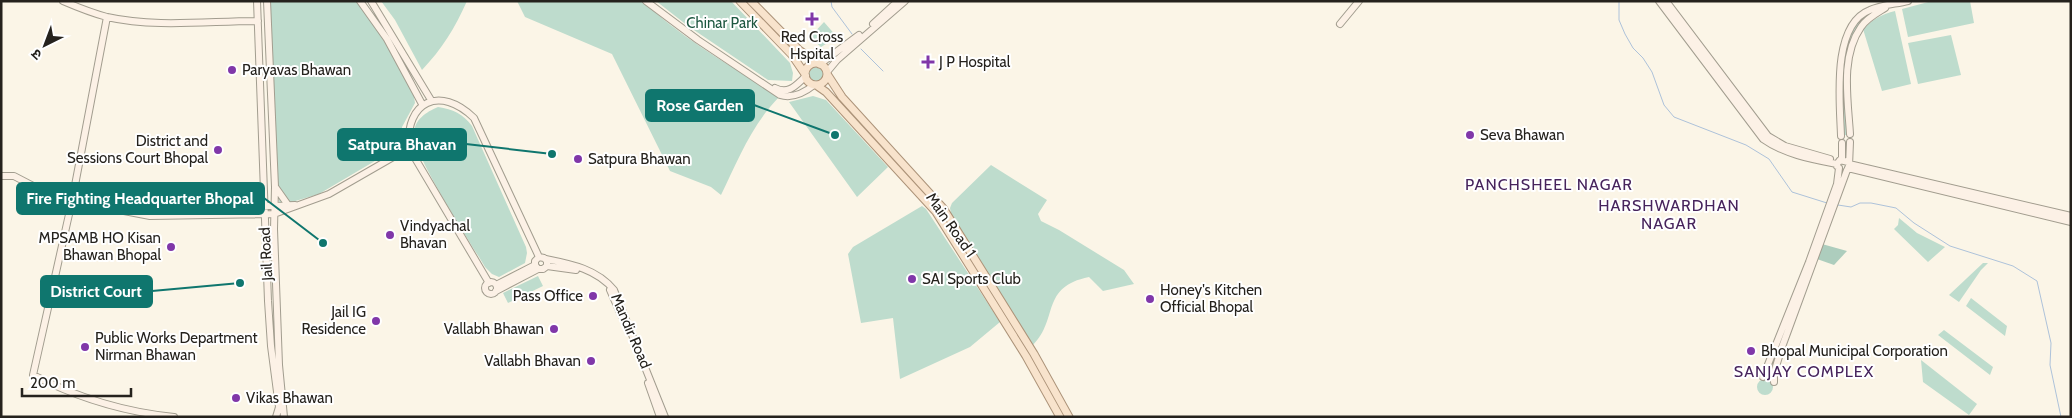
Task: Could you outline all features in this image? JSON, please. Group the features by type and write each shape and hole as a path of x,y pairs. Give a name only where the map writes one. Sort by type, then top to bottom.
{"main road":[{"path":"740,1 792,55 808,82 815,85 823,83 827,73 820,64 799,50 751,1"},
{"path":"805,75 809,66 820,64"},
{"name":"Main Road 1","path":"827,73 842,97 943,208 1038,368 1060,417"},
{"name":"Main Road 1","path":"815,85 826,92 936,212 1069,417"}],"street":[{"path":"63,1 107,17 176,23 258,21"},
{"name":"Jail Road","path":"257,1 264,232 269,326 279,407 276,417"},
{"name":"Jail Road","path":"267,1 275,187 274,229 279,365 284,417"},
{"path":"360,1 387,39 422,104"},
{"path":"371,1 430,100"},
{"path":"646,1 698,40 780,94 785,96 800,94 815,85"},
{"path":"651,1 674,20 778,89 791,90 805,75"},
{"path":"820,64 852,41 898,1"},
{"path":"827,73 837,60 905,1"},
{"path":"1340,24 1358,1"},
{"path":"1659,1 1764,139 1775,148 2071,216"},
{"path":"1666,1 1768,136 1785,146 1843,165 2071,222"},
{"path":"1774,382 1774,373 1834,199 1843,165 1839,83 1842,51 1847,36 1861,14 1908,1"},
{"path":"1850,134 1847,79 1851,50 1861,26 1868,18 1889,6"},
{"path":"107,17 72,200 33,375 56,386 105,403 174,417"},
{"path":"488,282 484,287 487,293 493,294 496,288 537,267 543,269 544,261 474,118 464,108 454,103 444,100 430,100 422,104 411,121 408,134 409,148 488,282 496,288"},
{"path":"1843,165 1851,153 1850,142"},
{"path":"1,176 14,176 39,190 72,200 150,216 274,214 329,194 409,148"},
{"path":"275,187 288,208"},
{"path":"138,214 153,208 188,209 274,205 288,208"},
{"path":"274,229 288,208"},
{"path":"1763,377 1831,208"},
{"path":"250,214 260,222 264,232"},
{"path":"537,267 535,261 544,261"},
{"name":"Mandir Road","path":"544,261 578,270 597,279 610,291 658,406 665,417"},
{"name":"Mandir Road","path":"658,406 660,417"}],"green space":[{"path":"270,1 358,1 381,32 413,90 415,103 402,127 402,145 319,194 292,202 279,202"},
{"path":"381,1 467,1 448,38 422,70 395,20"},
{"path":"517,1 643,1 691,40 780,96 761,118 721,195 711,187 670,171 612,54 525,17"},
{"name":"Chinar Park","path":"656,1 731,1 790,63 793,73 792,81 768,80 688,26"},
{"path":"1932,1 1970,1 1974,23 1908,37 1902,9"},
{"path":"1871,11 1871,15 1849,52 1848,135 1844,135 1841,78 1845,49 1849,35 1856,24"},
{"path":"1895,11 1911,84 1882,91 1863,29 1878,17"},
{"path":"824,22 837,37 821,47 810,37"},
{"path":"1951,35 1961,75 1918,84 1908,43"},
{"path":"816,66 822,68 824,74 822,80 816,82 810,80 808,74 810,68"},
{"path":"813,96 826,100 888,167 857,197 789,102"},
{"path":"438,107 457,113 472,126 526,247 525,263 499,277 492,274 485,267 432,179 416,145 414,134 418,121 429,111"},
{"path":"991,165 1047,200 1038,214 1041,221 1124,270 1134,284 1103,291 1089,277 1063,288 1052,305 1041,335 1033,345 951,214 950,208 952,203"},
{"name":"SAI Sports Club","path":"922,206 926,209 1000,322 970,347 900,379 893,318 861,323 848,254 853,247"},
{"path":"1899,218 1917,233 1945,247 1928,262 1894,229 1898,225"},
{"path":"1822,244 1847,251 1834,265 1817,259"},
{"path":"1983,263 1988,263 1959,302 1949,295"},
{"path":"538,276 543,286 508,303 503,293"},
{"path":"1971,298 2007,326 2005,336 1966,306"},
{"path":"1944,330 1993,367 1990,375 1938,335"},
{"path":"1921,360 1977,404 1969,415 1923,382"},
{"path":"1765,379 1771,381 1773,387 1771,393 1765,395 1759,393 1757,387 1759,381"}],"waterway":[{"path":"831,1 832,7 852,34"},
{"path":"1619,1 1619,20 1625,34 1633,48 1643,58 1652,72 1664,105 1674,117 1746,145 1769,159 1792,192 1827,203"},
{"path":"861,49 883,71"},
{"path":"1838,205 1851,207 1860,203 1871,203 1896,208 1914,223 1950,246 2013,266 2037,281 2051,343 2050,365 2061,417"}],"place":[{"name":"Red Cross Hspital","path":"812,19"},
{"name":"J P Hospital","path":"928,62"},
{"name":"Paryavas Bhawan","path":"232,70"},
{"name":"Rose Garden","path":"835,135"},
{"name":"Seva Bhawan","path":"1470,135"},
{"name":"District and Sessions Court Bhopal","path":"218,150"},
{"name":"Satpura Bhavan","path":"552,154"},
{"name":"Satpura Bhawan","path":"578,159"},
{"name":"Vindyachal Bhavan","path":"390,235"},
{"name":"Fire Fighting Headquarter Bhopal","path":"323,243"},
{"name":"MPSAMB HO Kisan Bhawan Bhopal","path":"171,247"},
{"name":"SAI Sports Club","path":"912,279"},
{"name":"District Court","path":"240,283"},
{"name":"Pass Office","path":"593,296"},
{"name":"Honey's Kitchen Official Bhopal","path":"1150,299"},
{"name":"Jail IG Residence","path":"376,321"},
{"name":"Vallabh Bhawan","path":"554,329"},
{"name":"Public Works Department Nirman Bhawan","path":"85,347"},
{"name":"Bhopal Municipal Corporation","path":"1751,351"},
{"name":"Vallabh Bhavan","path":"591,361"},
{"name":"Vikas Bhawan","path":"236,398"}],"district":[{"name":"PANCHSHEEL NAGAR","path":"1549,184"},
{"name":"HARSHWARDHAN NAGAR","path":"1669,214"},
{"name":"SANJAY COMPLEX","path":"1804,371"}]}
